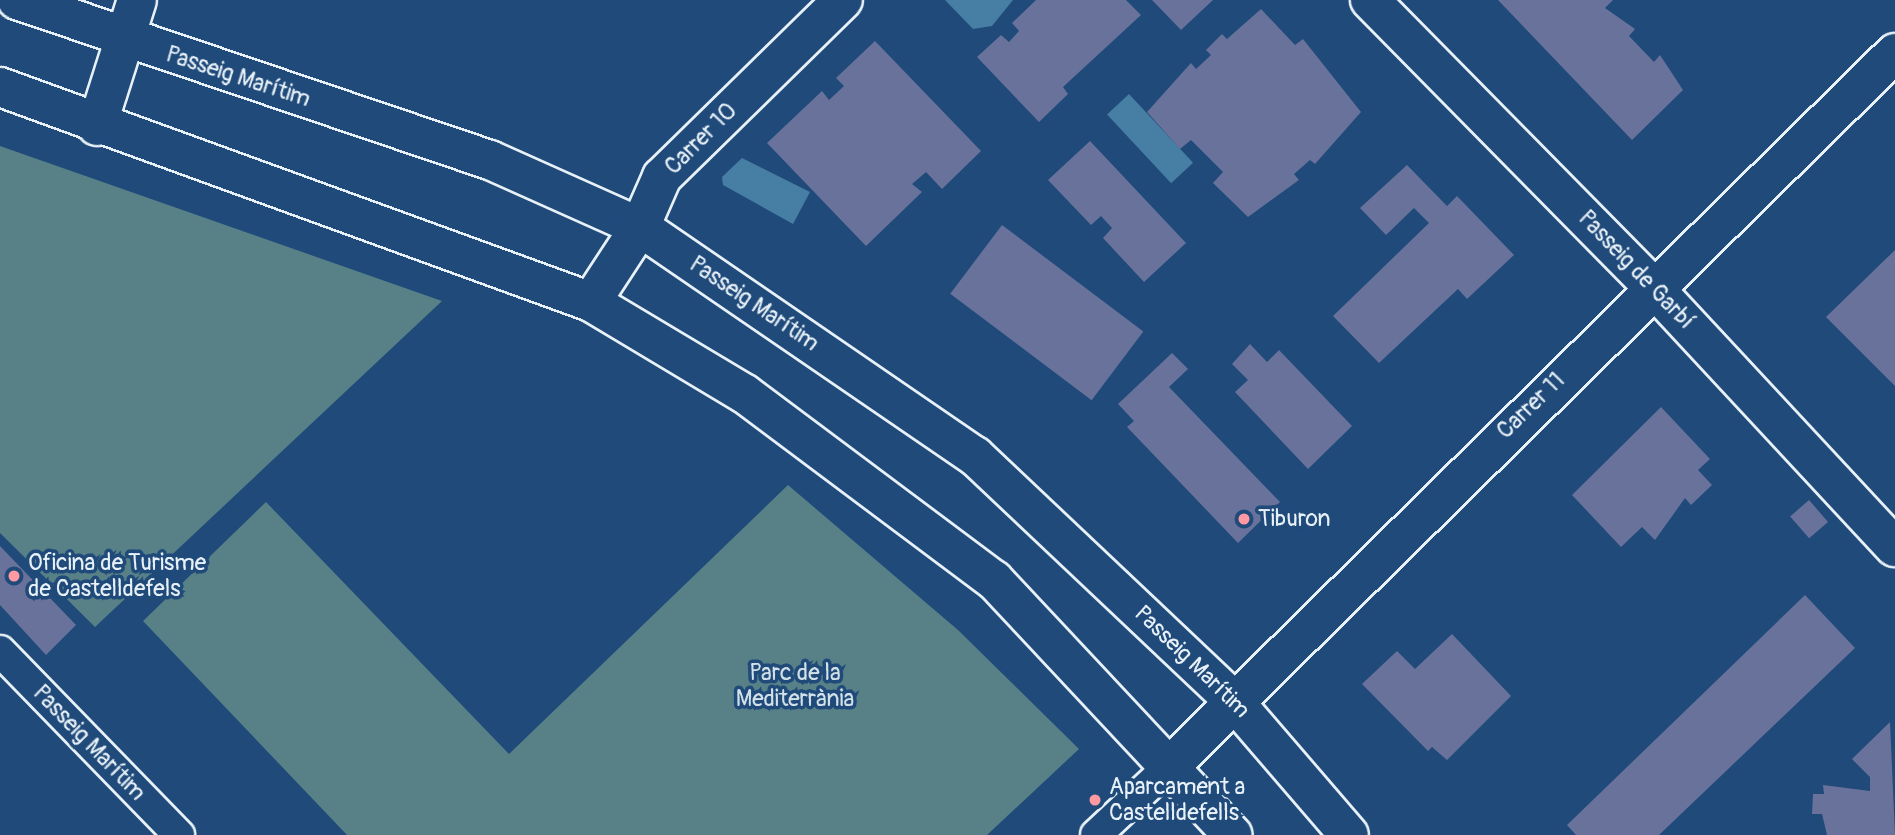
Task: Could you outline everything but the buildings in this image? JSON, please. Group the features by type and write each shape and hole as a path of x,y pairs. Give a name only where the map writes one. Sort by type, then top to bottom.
{"street":[{"name":"Passeig Marítim","path":"17,0 127,41 490,160 640,227 975,456 1233,699 1349,835"},
{"path":"97,126 127,41 137,0"},
{"name":"Carrer 10","path":"592,302 640,227 662,177 843,0"},
{"name":"Passeig de Garbí","path":"1370,0 1653,287 1895,547"},
{"name":"Carrer 11","path":"1172,764 1233,699 1895,53"},
{"path":"0,87 97,126 592,302 746,394 994,580 1172,764 1233,835"},
{"name":"Passeig Marítim","path":"0,651 179,835"},
{"path":"1096,835 1172,764"}],"green space":[{"path":"0,146 442,301 95,627 0,533"},
{"name":"Parc de la Mediterrània","path":"788,485 958,630 1079,749 987,835 347,835 143,621 266,502 509,754"}],"water":[{"path":"945,0 1013,0 992,26 973,29"},
{"path":"1129,94 1193,163 1171,183 1107,114"},
{"path":"742,158 810,192 793,224 723,185 722,177"}],"place":[{"name":"Tiburon","path":"1244,519"},
{"name":"Oficina de Turisme de Castelldefels","path":"14,576"},
{"name":"Aparcament a Castelldefells","path":"1095,800"}]}
